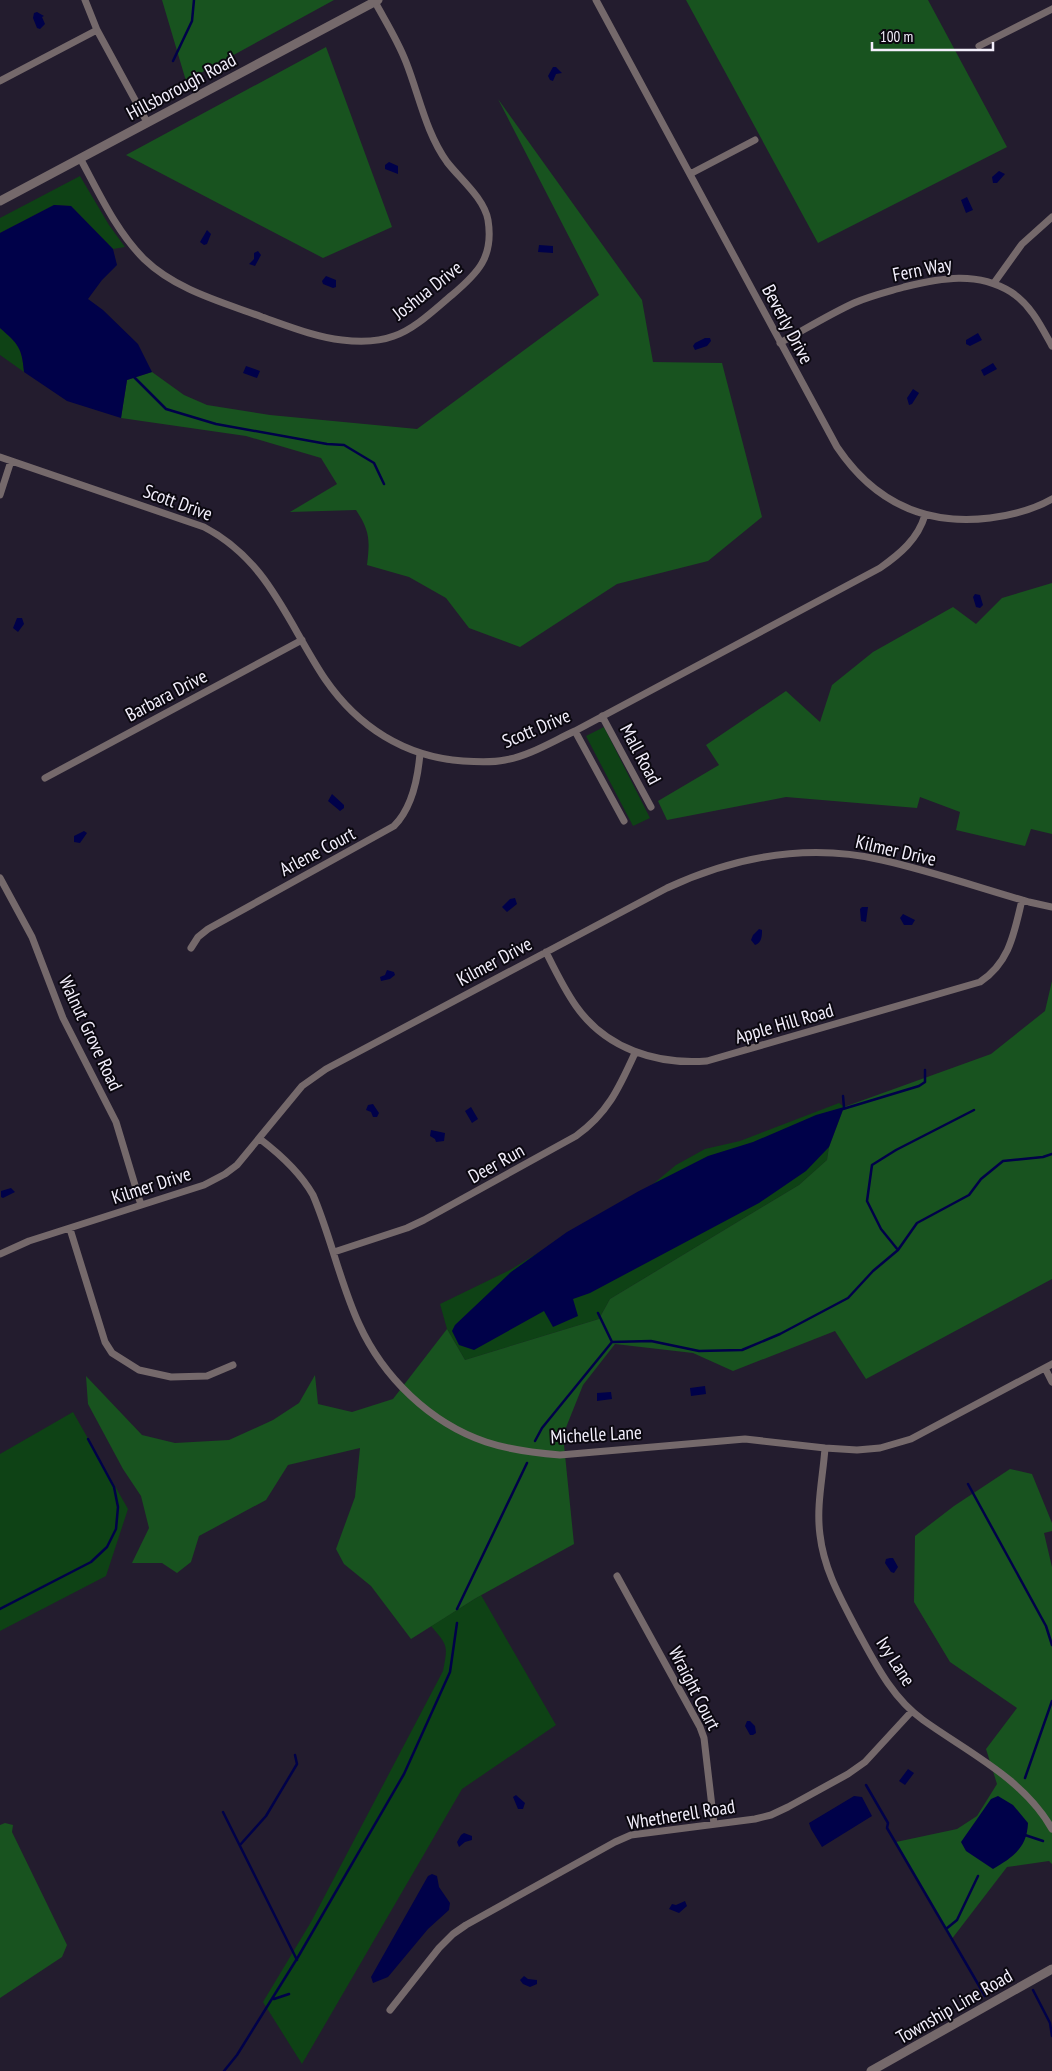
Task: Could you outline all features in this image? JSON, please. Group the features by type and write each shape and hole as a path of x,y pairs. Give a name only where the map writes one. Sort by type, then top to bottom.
{"street":[{"path":"85,0 97,30 147,122"},
{"name":"Beverly Drive","path":"596,0 837,447 858,474 886,498 925,515 954,521 1006,516 1028,510 1052,499"},
{"name":"Hillsborough Road","path":"0,201 376,1"},
{"name":"Joshua Drive","path":"80,158 125,238 145,260 178,283 210,298 327,338 362,341 378,340 408,330 473,277 484,261 488,244 488,221 481,204 439,150 406,62 376,1"},
{"path":"979,46 1052,9"},
{"path":"0,81 97,30"},
{"path":"690,174 754,140"},
{"path":"994,283 1022,244 1052,217"},
{"name":"Fern Way","path":"780,343 854,303 879,294 945,278 977,279 994,283 1012,292 1032,312 1052,346"},
{"name":"Scott Drive","path":"0,457 213,531 239,551 261,574 274,591 326,679 351,710 383,736 420,754 444,760 500,761 526,754 575,731 880,568 911,542 918,533 925,515"},
{"path":"0,494 11,461"},
{"name":"Barbara Drive","path":"44,778 302,640"},
{"name":"Mall Road","path":"602,716 650,807"},
{"path":"575,731 624,822"},
{"name":"Arlene Court","path":"191,948 198,937 208,929 400,821 411,797 420,754"},
{"name":"Kilmer Drive","path":"0,1254 29,1241 204,1185 225,1174 245,1157 292,1096 312,1078 686,879 735,862 793,853 837,854 882,860 1052,907"},
{"name":"Walnut Grove Road","path":"0,879 32,938 63,1018 116,1122 141,1206"},
{"name":"Apple Hill Road","path":"546,952 568,994 585,1017 603,1034 635,1053 680,1062 707,1061 970,987 988,977 1005,957 1022,900"},
{"name":"Deer Run","path":"334,1252 406,1228 424,1220 576,1136 588,1128 609,1105 619,1089 635,1053"},
{"name":"Michelle Lane","path":"260,1139 288,1162 306,1184 317,1204 358,1324 374,1354 390,1375 425,1408 448,1424 472,1437 488,1442 533,1453 560,1455 745,1439 825,1448 857,1450 880,1448 911,1439 1048,1366"},
{"path":"70,1229 105,1342 112,1352 139,1370 171,1377 207,1376 233,1365"},
{"path":"1048,1366 1052,1382"},
{"name":"Ivy Lane","path":"825,1448 818,1520 822,1551 833,1585 882,1675 912,1711 1020,1788 1045,1816 1052,1829"},
{"name":"Wraight Court","path":"617,1576 700,1727 704,1738 714,1824"},
{"name":"Whetherell Road","path":"390,2010 439,1948 466,1925 615,1842 631,1835 755,1819 771,1815 848,1774 865,1762 912,1711"},
{"name":"Township Line Road","path":"871,2071 1052,1969"}],"green space":[{"path":"162,0 334,0 186,81"},
{"path":"686,0 928,0 1007,147 818,243"},
{"path":"326,47 392,227 323,258 126,155"},
{"path":"498,99 642,300 653,362 722,363 762,517 708,561 617,584 520,647 469,628 446,598 409,577 367,565 368,536 356,510 290,512 337,484 321,458 246,436 121,418 127,380 152,372 184,395 207,405 270,415 417,429 599,295"},
{"path":"80,176 109,225 125,247 113,249 71,206 54,205 0,233 0,218"},
{"path":"0,328 18,347 22,357 24,372 0,355"},
{"path":"1052,583 1052,834 1031,829 1025,846 956,830 960,812 920,797 917,808 786,797 667,820 658,801 719,765 706,745 786,691 820,722 832,685 873,652 953,607 976,624 1002,598"},
{"path":"604,727 650,818 633,826 586,736"},
{"path":"1052,981 1052,1279 866,1379 835,1331 733,1371 693,1353 615,1344 583,1385 563,1435 574,1544 476,1598 411,1639 371,1586 344,1564 336,1549 355,1497 360,1448 288,1465 266,1500 199,1536 191,1562 177,1573 162,1563 132,1563 149,1528 141,1496 123,1469 88,1404 86,1376 142,1435 175,1443 229,1440 273,1420 299,1403 315,1375 318,1404 352,1412 393,1399 447,1329 465,1360 599,1319 610,1299 799,1185 827,1160 829,1147 844,1107 991,1054 1045,1011"},
{"path":"839,1103 844,1107 829,1147 827,1160 799,1185 610,1299 599,1319 465,1360 447,1329 440,1304 510,1270 569,1234 640,1195 676,1165 705,1149 740,1141"},
{"path":"73,1412 128,1509 106,1576 0,1631 0,1454"},
{"path":"1010,1469 1032,1474 1052,1523 1052,1531 1044,1533 1052,1567 1052,1864 1049,1861 1007,1867 951,1940 896,1842 957,1829 977,1816 997,1784 986,1749 1017,1708 950,1662 914,1602 915,1536 954,1506"},
{"path":"481,1595 556,1725 462,1789 302,2064 263,2002 311,1922 443,1671 446,1656 444,1642 431,1626"},
{"path":"5,1823 13,1825 12,1832 67,1945 62,1957 0,1998 0,1825"}],"shaded area":[{"path":"37,12 44,16 42,17 45,24 40,29 37,28 33,18 34,13"},
{"path":"553,67 556,67 562,73 556,74 553,81 548,76"},
{"path":"389,162 398,166 398,174 385,169 385,165"},
{"path":"999,171 1005,174 997,183 993,183 992,177"},
{"path":"967,197 973,210 966,213 961,200"},
{"path":"54,205 71,206 113,249 117,265 102,280 88,299 103,310 138,344 152,372 127,380 121,418 67,401 24,372 22,357 18,347 0,328 0,233"},
{"path":"207,230 211,234 207,244 204,245 200,242"},
{"path":"539,245 553,246 553,253 538,252"},
{"path":"258,251 261,255 255,266 249,264 254,259 254,253"},
{"path":"326,276 336,280 336,287 333,288 323,284 322,281"},
{"path":"978,333 982,340 970,346 966,344 966,340"},
{"path":"705,338 710,338 711,341 707,346 695,350 693,346 695,343"},
{"path":"993,363 997,369 984,376 981,370"},
{"path":"246,366 260,371 257,378 243,373"},
{"path":"913,389 919,393 912,404 909,405 907,398"},
{"path":"975,594 980,595 983,605 980,608 976,607 973,597"},
{"path":"17,618 22,618 24,624 18,632 13,628"},
{"path":"332,794 344,805 344,808 340,811 328,801"},
{"path":"84,831 87,833 80,843 74,842 74,836"},
{"path":"515,898 517,904 507,912 502,907 510,899"},
{"path":"868,907 866,922 861,921 860,909"},
{"path":"903,914 915,920 912,925 904,925 900,918"},
{"path":"759,929 762,930 761,939 755,945 751,940"},
{"path":"387,970 394,972 395,975 390,979 381,981 380,977 385,975"},
{"path":"373,1104 379,1113 377,1117 373,1117 371,1112 366,1110 368,1105"},
{"path":"471,1107 478,1119 472,1123 465,1111"},
{"path":"844,1107 829,1147 806,1171 759,1203 590,1293 573,1299 578,1316 553,1327 544,1311 474,1350 459,1345 452,1331 455,1325 511,1272 567,1232 639,1191 708,1156 753,1142 816,1115"},
{"path":"431,1130 445,1133 444,1141 436,1142 430,1136"},
{"path":"11,1188 15,1192 3,1198 1,1197 1,1191"},
{"path":"705,1386 706,1394 691,1396 690,1388"},
{"path":"611,1392 612,1399 597,1401 597,1393"},
{"path":"893,1558 898,1567 894,1573 891,1572 885,1563 886,1559"},
{"path":"747,1721 750,1721 755,1726 756,1733 753,1735 750,1735 745,1726"},
{"path":"908,1769 914,1773 905,1785 899,1781"},
{"path":"516,1795 525,1803 523,1809 518,1809 513,1797"},
{"path":"854,1796 862,1797 872,1816 822,1847 809,1823"},
{"path":"998,1796 1013,1805 1028,1823 1025,1839 1018,1851 993,1869 966,1851 961,1842 991,1799"},
{"path":"464,1833 472,1836 472,1840 465,1842 459,1847 457,1842"},
{"path":"432,1874 437,1876 439,1887 450,1903 449,1910 428,1929 388,1977 373,1983 371,1977 428,1876"},
{"path":"685,1901 687,1906 679,1913 669,1909 672,1904 676,1905"},
{"path":"524,1976 528,1979 537,1980 537,1984 530,1987 523,1984 520,1980"}],"waterway":[{"path":"173,61 192,21 194,0"},
{"path":"134,377 166,409 216,424 327,444 344,445 374,463 384,484"},
{"path":"843,1109 919,1086 925,1082 925,1070"},
{"path":"843,1096 844,1107"},
{"path":"898,1250 881,1229 867,1201 872,1165 896,1150 974,1110"},
{"path":"535,1441 542,1428 612,1342 651,1341 699,1351 742,1350 780,1334 848,1298 873,1271 898,1250 917,1223 969,1195 981,1179 1003,1161 1043,1157 1052,1154"},
{"path":"598,1313 612,1342"},
{"path":"0,1609 91,1562 107,1547 116,1529 118,1507 114,1487 88,1439"},
{"path":"457,1609 527,1463"},
{"path":"968,1484 1046,1626 1052,1645"},
{"path":"224,2071 237,2055 298,1957 404,1774 450,1672 457,1623"},
{"path":"1025,1778 1052,1701"},
{"path":"240,1845 266,1816 297,1764 295,1755"},
{"path":"866,1785 888,1823 887,1828 946,1929"},
{"path":"223,1812 297,1960"},
{"path":"1025,1835 1043,1841"},
{"path":"978,1876 957,1920 946,1929 985,1996"},
{"path":"1033,1990 1050,2023 1052,2036"},
{"path":"274,1999 289,1994"}]}
